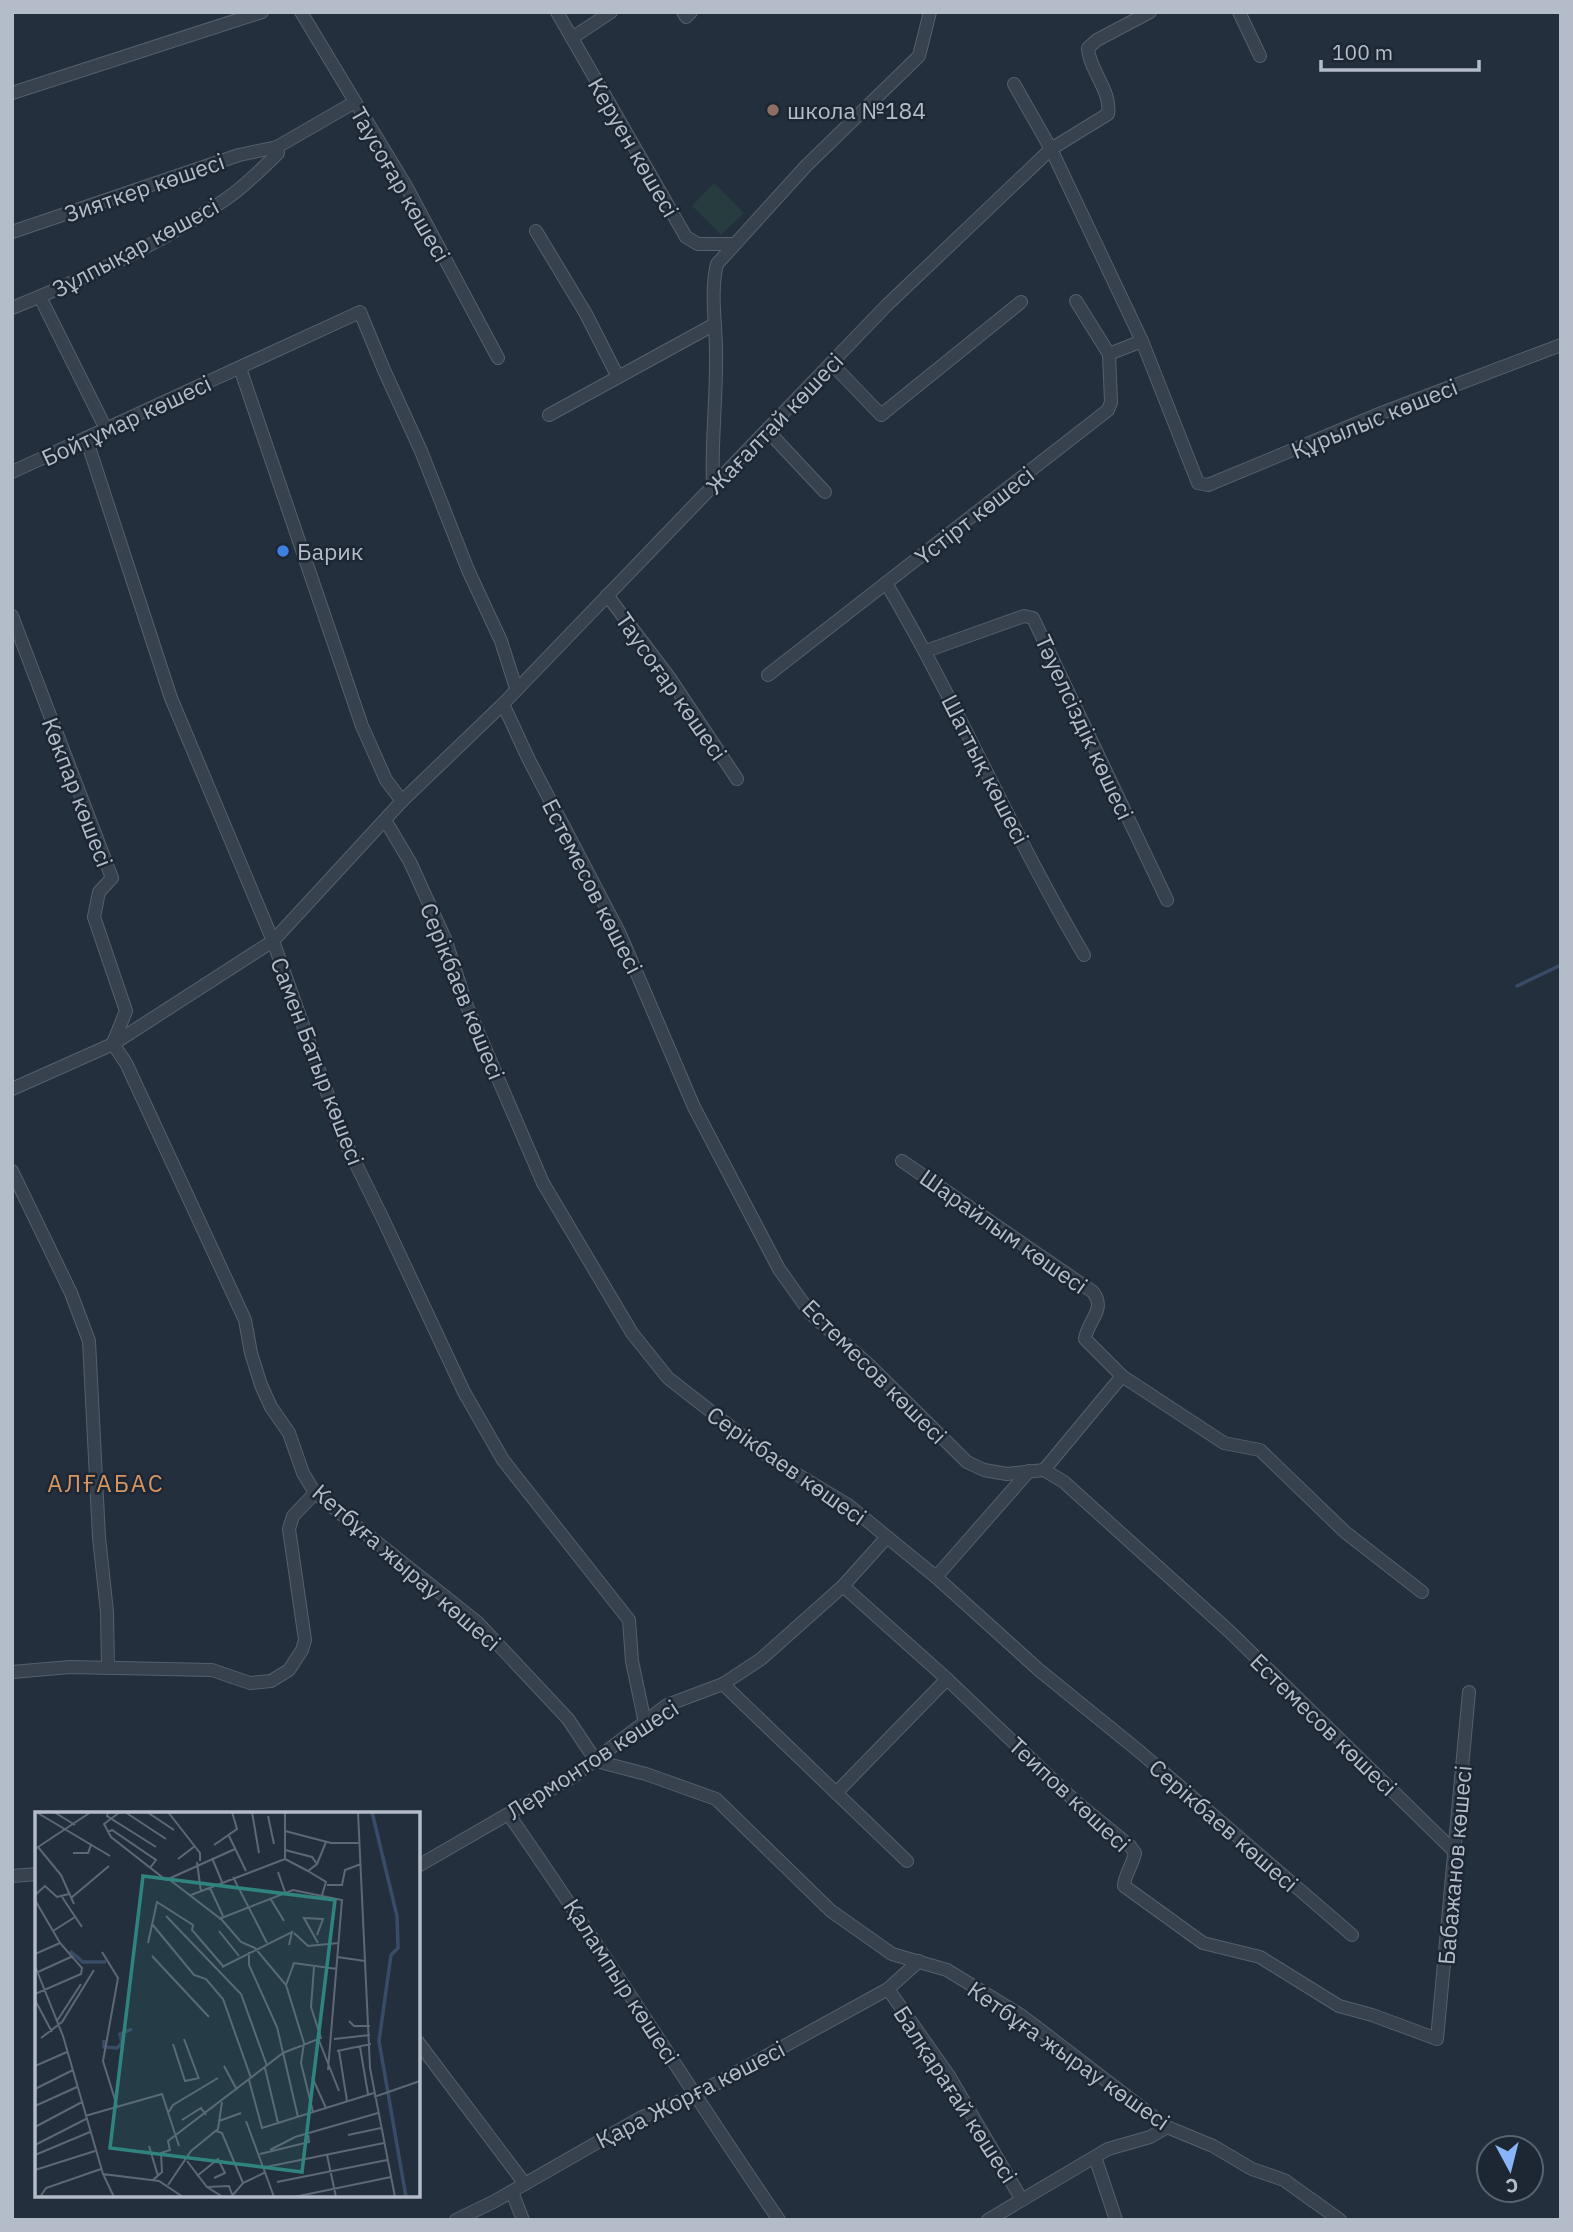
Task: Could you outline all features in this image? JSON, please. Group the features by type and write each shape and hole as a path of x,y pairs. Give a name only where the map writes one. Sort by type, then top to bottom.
{"street":[{"path":"12,93 262,12"},
{"name":"Тауcоғар көшесі","path":"301,12 406,186 498,358"},
{"name":"Керуен көшесі","path":"557,12 686,237 698,244 735,244"},
{"path":"572,38 611,12"},
{"path":"682,12 686,17 691,12"},
{"path":"713,486 713,281 718,264 806,166 919,56 930,12"},
{"name":"Жағалтай көшесі","path":"385,820 503,704 887,305 1051,149 1108,114 1106,96 1088,55 1088,48 1097,40 1150,12"},
{"path":"1238,12 1260,56"},
{"path":"1014,84 1051,149 1142,341 1109,354 1076,301"},
{"path":"277,147 355,103"},
{"name":"Зияткер көшесі","path":"12,232 239,155 277,147"},
{"name":"Зұлпықар көшесі","path":"12,308 130,254 219,204 278,153 277,147"},
{"path":"536,231 586,314 618,376"},
{"path":"40,297 106,429"},
{"path":"831,363 881,415 1021,302"},
{"name":"Бойтұмар көшесі","path":"12,472 360,313 421,451 468,570 501,640 516,688"},
{"path":"548,415 715,324"},
{"name":"Құрылыс көшесі","path":"1142,341 1198,483 1208,485 1384,412 1559,350"},
{"name":"Үстірт көшесі","path":"768,675 1108,410 1111,402 1109,354"},
{"path":"240,368 362,726 386,780 402,801"},
{"path":"767,430 825,492"},
{"name":"Самен Батыр көшесі","path":"86,438 171,698 273,941 344,1140 464,1392 503,1460 629,1620 632,1661 645,1723"},
{"name":"Шаттық көшесі","path":"886,583 926,651 1054,904 1084,956"},
{"name":"Тауcоғар көшесі","path":"607,595 669,677 737,779"},
{"name":"Көкпар көшесі","path":"12,616 112,878 99,892 94,917 126,1011 113,1044"},
{"name":"Тәуелсіздік көшесі","path":"926,651 1024,616 1033,618 1167,900"},
{"name":"Естемесов көшесі","path":"503,704 529,760 621,934 694,1107 779,1269 811,1314 868,1364 967,1462 984,1470 1007,1474 1044,1470 1064,1482 1229,1631 1454,1851"},
{"path":"12,1089 113,1044 273,941 385,820"},
{"name":"Серікбаев көшесі","path":"385,820 410,862 446,941 466,1004 543,1184 632,1333 668,1378 773,1460 848,1505 936,1577 1039,1670 1140,1752 1352,1935"},
{"name":"Кетбұға жырау көшесі","path":"113,1044 126,1063 244,1320 261,1385 271,1407 289,1433 303,1473 315,1493 478,1623 568,1719 596,1760 646,1773 716,1799 831,1911 892,1954 947,1970 1022,2016 1167,2127 1213,2146 1252,2169 1284,2180 1340,2220"},
{"name":"Шарайлым көшесі","path":"902,1161 1093,1292 1097,1296 1099,1308 1085,1339 1122,1376 1224,1443 1260,1450 1345,1532 1422,1592"},
{"path":"12,1171 71,1293 89,1340 99,1537 107,1612 108,1668"},
{"path":"1044,1470 1122,1376"},
{"path":"936,1577 1029,1471"},
{"path":"12,1672 70,1667 212,1671 250,1683 271,1681 289,1670 305,1640 289,1530 293,1516 315,1493"},
{"name":"Лермонтов көшесі","path":"420,1865 509,1815 596,1760 667,1705 723,1684 761,1659 843,1586 887,1537"},
{"name":"Теипов көшесі","path":"843,1586 947,1679 1076,1802 1130,1846 1135,1853 1134,1862 1124,1886 1203,1943 1259,1957 1339,2006 1437,2039"},
{"path":"836,1793 947,1679"},
{"path":"723,1684 907,1861"},
{"name":"Бабажанов көшесі","path":"1437,2039 1469,1692"},
{"name":"Қалампыр көшесі","path":"509,1815 567,1898 696,2094 718,2132 779,2220"},
{"path":"12,1876 35,1874"},
{"name":"Қара Жорға көшесі","path":"456,2220 512,2192 640,2118 696,2094 888,1989 919,1961"},
{"name":"Балқарағай көшесі","path":"888,1989 949,2076 1022,2200"},
{"path":"420,2045 525,2184"},
{"path":"988,2220 1108,2149 1150,2137 1167,2127"},
{"path":"1095,2157 1116,2220"},
{"path":"512,2192 523,2220"}],"green space":[{"path":"714,183 744,213 721,235 692,206"}],"waterway":[{"path":"1517,986 1561,965"}],"place":[{"name":"школа №184","path":"773,110"},
{"name":"Барик","path":"283,551"}],"district":[{"name":"АЛҒАБАС","path":"106,1483"}]}
